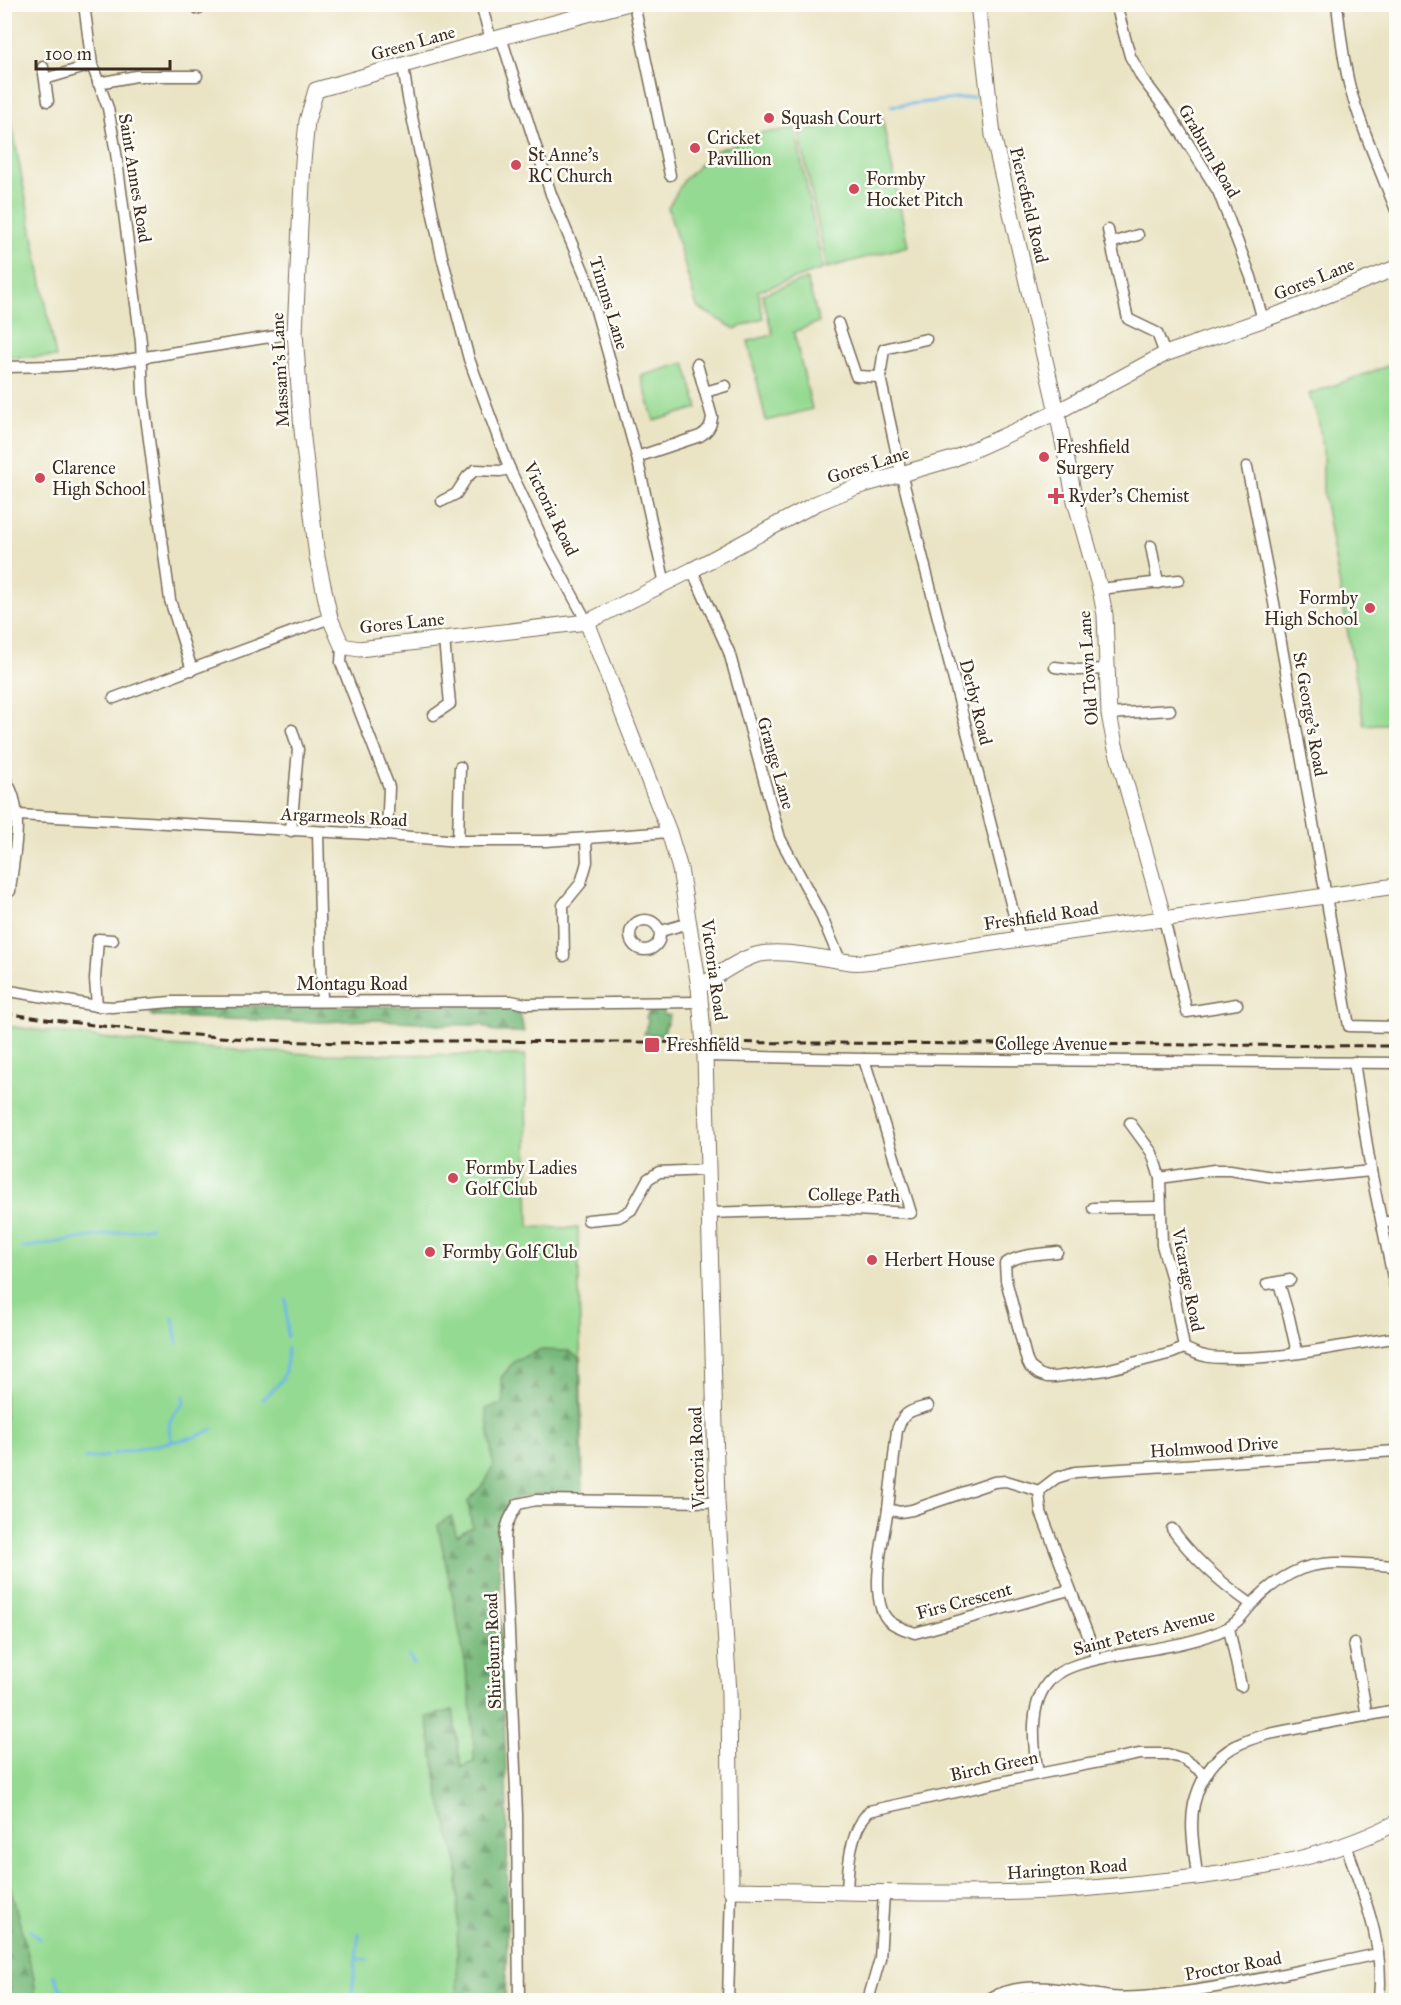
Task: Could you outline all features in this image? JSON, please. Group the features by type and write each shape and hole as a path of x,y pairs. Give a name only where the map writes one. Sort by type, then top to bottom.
{"street":[{"name":"Saint Annes Road","path":"84,4 92,65 108,108 116,153 141,342 143,394 152,469 170,600 192,670"},
{"name":"Timms Lane","path":"481,4 496,39 551,194 588,282 637,457 665,584"},
{"name":"Green Lane","path":"316,90 626,4"},
{"path":"634,4 670,175"},
{"name":"Piercefield Road","path":"978,4 993,135 1057,412"},
{"name":"Graburn Road","path":"1116,4 1130,56 1142,78 1170,115 1218,191 1251,277 1263,320"},
{"path":"1337,4 1350,87 1396,210"},
{"path":"48,101 44,73 92,65"},
{"name":"Victoria Road","path":"403,66 445,269 469,359 510,469 549,552 587,622 669,832 680,869 700,995 705,1056 717,1502 729,1693 731,1890 728,2001"},
{"path":"98,83 135,76 196,76"},
{"name":"Massam's Lane","path":"316,90 307,121 303,161 296,333 302,430 317,557 330,618 342,646"},
{"path":"1108,230 1128,319 1157,333 1165,354"},
{"path":"1111,243 1138,235"},
{"name":"Gores Lane","path":"342,646 359,649 587,622 665,584 817,503 856,487 953,459 1057,412 1165,354 1263,320 1396,268"},
{"path":"838,323 856,376 880,377 884,349 926,339"},
{"path":"4,368 58,366 141,358 296,333"},
{"path":"637,457 700,436 711,426 712,417 697,364"},
{"name":"Derby Road","path":"880,377 901,473 1020,939"},
{"path":"705,392 726,386"},
{"name":"Old Town Lane","path":"1057,412 1075,501 1105,615 1109,714 1118,758 1164,919"},
{"name":"St George's Road","path":"1246,467 1274,603 1349,1026 1396,1027"},
{"path":"442,501 456,494 467,477 475,470 510,469"},
{"path":"1151,546 1158,583"},
{"name":"Grange Lane","path":"692,570 729,652 780,838 820,913 840,960"},
{"path":"1100,589 1179,580"},
{"path":"114,698 330,618"},
{"path":"434,715 450,704 444,639"},
{"path":"342,646 341,663 389,787 387,835"},
{"path":"1055,667 1078,670 1107,669"},
{"path":"1109,714 1170,710"},
{"path":"291,831 298,749 292,730"},
{"path":"458,841 460,767"},
{"path":"4,778 12,788 18,815 10,891 4,894"},
{"name":"Argarmeols Road","path":"18,815 387,835 458,841 536,842 669,832"},
{"path":"318,832 322,1001"},
{"path":"564,956 563,905 581,883 586,861 586,839"},
{"name":"Freshfield Road","path":"700,995 731,967 756,955 770,953 812,955 851,962 873,961 1396,886"},
{"path":"1164,919 1187,1012 1238,1004"},
{"path":"661,931 689,923"},
{"path":"97,1006 93,937 112,940"},
{"name":"Montagu Road","path":"4,990 97,1006 171,1002 322,1001 511,1001 525,1004 700,995"},
{"name":"College Avenue","path":"705,1056 1396,1063"},
{"name":"College Path","path":"708,1213 837,1209 911,1213 864,1059"},
{"path":"1354,1062 1371,1171 1396,1292"},
{"path":"1130,1123 1152,1153 1160,1178 1214,1170 1300,1178 1371,1171"},
{"path":"588,1220 619,1217 631,1210 648,1179 659,1172 708,1170"},
{"name":"Vicarage Road","path":"1160,1178 1162,1245 1171,1276 1184,1348 1206,1357 1245,1358 1284,1356 1353,1343 1396,1338"},
{"path":"1093,1208 1160,1207"},
{"path":"1383,1223 1396,1220"},
{"path":"1057,1252 1020,1257 1005,1264 1006,1280 1022,1345 1027,1361 1034,1371 1047,1377 1096,1372 1155,1358 1184,1348"},
{"path":"1267,1284 1285,1281 1289,1317 1297,1353"},
{"name":"Firs Crescent","path":"928,1406 909,1412 901,1419 897,1430 878,1584 879,1602 888,1620 902,1629 915,1633 1069,1590"},
{"name":"Holmwood Drive","path":"1039,1491 1056,1478 1075,1472 1396,1451"},
{"path":"888,1509 900,1512 912,1510 1006,1481 1039,1491 1041,1512 1097,1659"},
{"name":"Shireburn Road","path":"519,2001 517,1814 505,1541 508,1519 518,1504 536,1500 717,1502"},
{"path":"1172,1529 1187,1549 1228,1588 1251,1604"},
{"name":"Saint Peters Avenue","path":"1038,1774 1033,1740 1034,1719 1041,1695 1055,1675 1076,1665 1097,1659 1202,1638 1229,1628 1268,1589 1285,1576 1302,1569 1323,1563 1396,1566"},
{"path":"1229,1628 1241,1686"},
{"path":"1354,1643 1366,1716"},
{"path":"1197,1877 1192,1823 1194,1805 1206,1775 1218,1759 1245,1740 1266,1734 1396,1710"},
{"name":"Birch Green","path":"847,1892 854,1836 860,1820 869,1811 1038,1774 1140,1755 1167,1754 1184,1759 1206,1775"},
{"name":"Harington Road","path":"731,1890 884,1893 1024,1892 1109,1886 1269,1867 1346,1845 1396,1822"},
{"path":"1346,1845 1373,1923 1378,1954 1379,2001"},
{"path":"868,2001 880,1959 884,1893"},
{"name":"Proctor Road","path":"987,2001 999,1993 1027,1987 1113,1997 1156,1995 1213,1988 1378,1954"}],"green space":[{"path":"5,89 56,357 5,357"},
{"name":"Formby Hocket Pitch","path":"881,113 908,246 827,268 799,132"},
{"path":"795,129 823,269 758,291 763,318 735,329 697,307 668,208 684,180 714,151 733,145 750,134"},
{"path":"807,279 819,322 794,332 812,409 766,421 748,341 773,335 762,294"},
{"path":"685,363 698,408 654,421 641,376"},
{"name":"Formby High School","path":"1396,363 1396,723 1364,725 1323,491 1323,449 1318,419 1309,394"},
{"path":"155,1006 506,1006 514,1007 520,1012 524,1032 495,1032 482,1025 436,1025 373,1020 321,1022 157,1017 149,1011"},
{"path":"652,1007 664,1008 664,1015 670,1015 663,1035 644,1034 648,1021 646,1017"},
{"name":"Formby Golf Club","path":"5,1026 168,1046 309,1054 525,1055 529,1227 578,1228 583,1492 517,1496 497,1525 485,2000 5,2000"},
{"path":"541,1350 569,1351 579,1358 583,1494 534,1494 515,1499 503,1517 498,1544 508,1886 505,2000 457,2000 458,1866 439,1794 427,1717 453,1710 461,1767 474,1762 473,1732 462,1643 438,1525 451,1516 457,1536 472,1527 468,1501 486,1481 493,1465 486,1408 504,1404 501,1378 515,1360"},
{"path":"5,1873 34,1978 36,2000 5,2000"}],"waterway":[{"path":"891,106 974,97"},
{"path":"21,1248 151,1227"},
{"path":"286,1300 287,1337"},
{"path":"173,1318 177,1343"},
{"path":"262,1399 275,1388 283,1377 287,1348"},
{"path":"172,1441 169,1430 170,1421 184,1404 184,1395"},
{"path":"113,1454 195,1437 213,1429"},
{"path":"85,1459 107,1456"},
{"path":"409,1655 414,1664"},
{"path":"30,1930 39,1939"},
{"path":"351,2000 359,1934"},
{"path":"356,1959 368,1960"},
{"path":"54,1975 60,1988 72,1997"}],"railway":[{"path":"4,1013 156,1032 324,1043 436,1041 1396,1046"}],"place":[{"name":"Squash Court","path":"769,118"},
{"name":"Cricket Pavillion","path":"695,148"},
{"name":"St Anne's RC Church","path":"516,165"},
{"name":"Formby Hocket Pitch","path":"854,189"},
{"name":"Freshfield Surgery","path":"1044,457"},
{"name":"Clarence High School","path":"40,478"},
{"name":"Ryder's Chemist","path":"1056,496"},
{"name":"Formby High School","path":"1370,608"},
{"name":"Freshfield","path":"652,1045"},
{"name":"Formby Ladies Golf Club","path":"453,1178"},
{"name":"Formby Golf Club","path":"430,1252"},
{"name":"Herbert House","path":"872,1260"}]}
